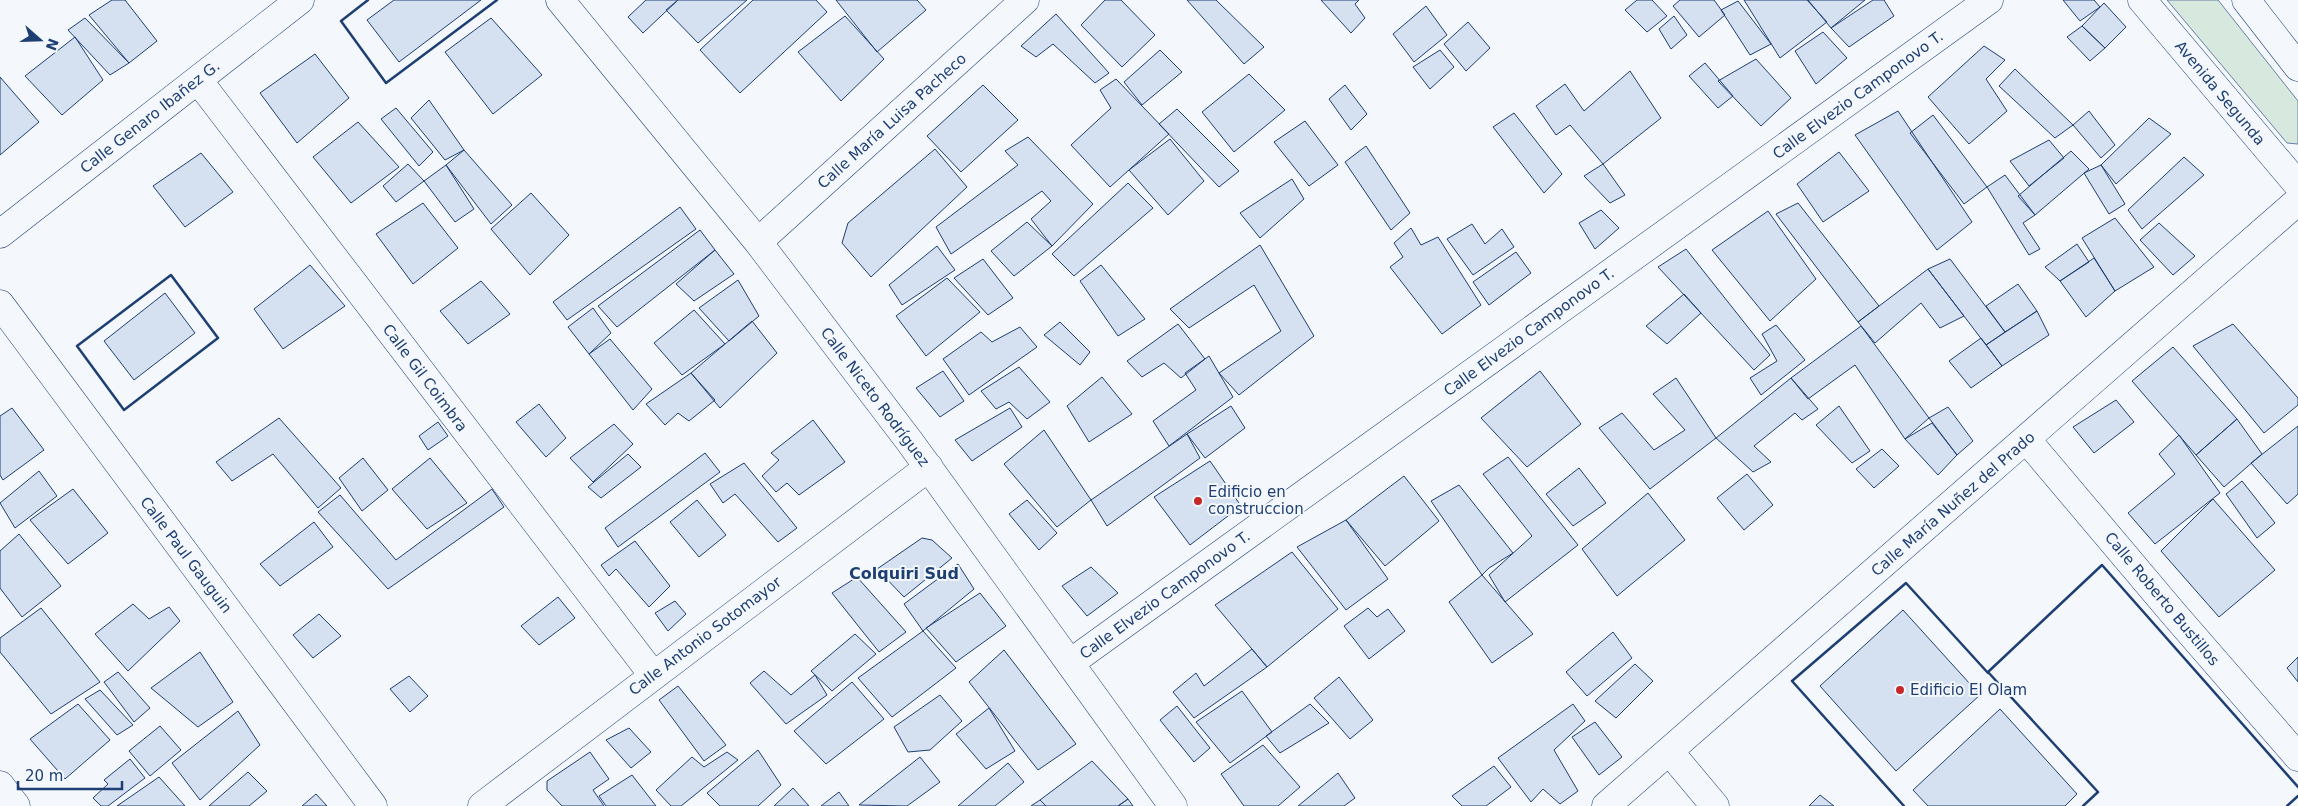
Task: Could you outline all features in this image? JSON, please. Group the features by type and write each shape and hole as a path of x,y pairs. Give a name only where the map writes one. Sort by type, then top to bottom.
{"street":[{"name":"Calle Genaro Ibañez G.","path":"0,234 300,0"},
{"name":"Calle Niceto Rodríguez","path":"560,0 758,242 929,467 1173,806"},
{"name":"Calle María Luisa Pacheco","path":"758,242 1025,0"},
{"name":"Calle Elvezio Camponovo T.","path":"1070,663 1989,0"},
{"name":"Avenida Segunda","path":"2142,0 2298,186"},
{"path":"2246,0 2298,67"},
{"name":"Calle Gil Coimbra","path":"198,80 652,675"},
{"name":"Calle María Nuñez del Prado","path":"1606,806 2027,440 2298,201"},
{"name":"Calle Paul Gauguin","path":"0,304 373,806"},
{"name":"Calle Roberto Bustillos","path":"2027,440 2298,757"},
{"name":"Calle Antonio Sotomayor","path":"482,806 652,675 929,467"},
{"path":"1669,751 1687,775 1715,806"},
{"path":"0,785 16,806"}],"shaded area":[{"path":"2167,0 2218,0 2298,101 2298,144 2287,143"}],"building":[{"path":"112,0 125,0 157,41 129,63 89,15"},
{"path":"394,0 481,0 399,62 367,20"},
{"path":"646,0 678,0 643,33 628,17"},
{"path":"678,0 747,0 698,43 666,10"},
{"path":"753,0 816,0 827,12 740,93 700,50"},
{"path":"836,0 917,0 926,10 877,52"},
{"path":"1105,0 1121,0 1155,35 1122,67 1081,25"},
{"path":"1187,0 1216,0 1264,47 1244,64"},
{"path":"1321,0 1359,0 1355,4 1365,18 1351,33"},
{"path":"1637,0 1652,0 1667,16 1647,32 1625,10"},
{"path":"1680,0 1714,0 1725,15 1699,37 1673,6"},
{"path":"1744,0 1807,0 1827,22 1780,58"},
{"path":"1808,0 1865,0 1831,28"},
{"path":"1873,0 1884,0 1894,16 1849,47 1831,28"},
{"path":"2063,0 2094,0 2100,7 2080,21"},
{"path":"1738,1 1771,44 1750,55 1721,10"},
{"path":"2104,3 2126,27 2105,48 2082,26"},
{"path":"1426,6 1447,35 1414,62 1393,34"},
{"path":"1056,14 1109,73 1095,83 1053,44 1036,57 1021,46"},
{"path":"845,16 884,59 841,101 798,52"},
{"path":"1674,16 1687,35 1671,49 1659,29"},
{"path":"85,18 129,63 110,75 68,30"},
{"path":"491,18 542,75 493,114 445,52"},
{"path":"1468,22 1490,48 1466,71 1444,44"},
{"path":"2082,26 2105,48 2090,61 2067,37"},
{"path":"1823,32 1847,58 1816,84 1795,51"},
{"path":"75,37 103,80 62,115 25,76"},
{"path":"1984,46 2005,60 1986,79 2007,111 1969,144 1928,97"},
{"path":"1160,50 1182,72 1142,105 1124,82"},
{"path":"1440,50 1454,67 1430,89 1413,67"},
{"path":"315,54 349,98 297,143 260,93"},
{"path":"1756,59 1791,98 1761,126 1718,81"},
{"path":"1705,63 1733,96 1718,108 1689,76"},
{"path":"2015,69 2073,125 2055,138 1999,86"},
{"path":"1630,71 1661,118 1603,164 1570,125 1556,135 1536,106 1565,84 1584,111"},
{"path":"1249,74 1285,110 1234,152 1202,112"},
{"path":"0,77 39,122 0,155"},
{"path":"1116,79 1169,134 1110,187 1071,145 1111,108 1100,90"},
{"path":"983,85 1018,120 961,172 927,136"},
{"path":"1345,85 1367,114 1351,130 1329,99"},
{"path":"429,100 464,150 445,160 411,118"},
{"path":"396,108 433,152 419,166 381,119"},
{"path":"1177,109 1239,171 1219,187 1159,124"},
{"path":"1898,111 1972,222 1937,250 1855,135"},
{"path":"2089,111 2115,145 2101,158 2073,125"},
{"path":"1514,113 1562,174 1544,193 1493,127"},
{"path":"1933,115 1987,187 1964,204 1910,133"},
{"path":"2149,118 2171,134 2116,184 2101,165"},
{"path":"1305,121 1338,165 1309,186 1274,142"},
{"path":"358,122 399,167 351,203 313,157"},
{"path":"1028,137 1093,204 1052,246 1031,219 1051,201 1042,191 951,254 936,227 1018,165 1005,151"},
{"path":"1170,139 1204,181 1168,215 1129,170"},
{"path":"2049,140 2064,158 2029,186 2010,161"},
{"path":"1366,146 1410,213 1391,230 1345,162"},
{"path":"935,149 967,187 871,277 842,243 848,223"},
{"path":"464,150 512,205 491,224 446,165"},
{"path":"2071,151 2089,169 2035,215 2018,196"},
{"path":"1839,152 1869,191 1823,222 1797,184"},
{"path":"201,153 233,192 185,227 153,186"},
{"path":"2184,157 2204,175 2142,229 2128,210"},
{"path":"408,164 424,181 396,202 383,186"},
{"path":"1603,164 1625,195 1610,203 1584,176"},
{"path":"446,165 474,209 455,222 424,181"},
{"path":"2101,165 2125,204 2109,214 2084,173"},
{"path":"2005,175 2035,215 2023,223 2040,249 2029,255 1987,187"},
{"path":"1292,179 1304,199 1260,238 1240,213"},
{"path":"1128,183 1153,208 1074,276 1052,254"},
{"path":"531,193 569,235 530,275 491,229"},
{"path":"423,203 458,248 413,284 376,234"},
{"path":"1798,203 1879,306 1858,322 1776,214"},
{"path":"680,207 696,229 567,320 553,302"},
{"path":"1601,210 1619,228 1595,249 1579,223"},
{"path":"1768,211 1816,279 1770,321 1712,250"},
{"path":"2115,218 2154,267 2115,291 2082,238"},
{"path":"1027,222 1052,246 1014,276 991,251"},
{"path":"2159,223 2195,256 2173,275 2140,240"},
{"path":"1472,224 1485,244 1502,229 1514,247 1473,275 1447,239"},
{"path":"1411,228 1421,245 1438,237 1481,305 1442,334 1390,267 1403,257 1394,243"},
{"path":"700,230 715,250 617,327 598,306"},
{"path":"2077,244 2089,262 2060,281 2045,267"},
{"path":"1260,245 1314,336 1239,395 1219,373 1281,331 1254,285 1189,328 1170,309"},
{"path":"937,246 955,270 902,305 889,285"},
{"path":"1686,249 1770,355 1754,370 1658,267"},
{"path":"715,250 734,274 694,301 676,284"},
{"path":"1516,252 1531,273 1489,305 1473,282"},
{"path":"2094,258 2115,291 2086,317 2060,281"},
{"path":"983,259 1013,298 988,315 954,278"},
{"path":"1950,259 2005,332 1986,345 1928,269"},
{"path":"310,265 345,306 283,349 254,309"},
{"path":"1101,265 1145,319 1118,336 1080,281"},
{"path":"1928,269 1964,316 1940,328 1921,303 1875,343 1858,322"},
{"path":"947,278 980,312 926,356 896,316"},
{"path":"738,280 759,316 729,341 699,308"},
{"path":"481,281 510,314 468,344 440,311"},
{"path":"2018,284 2037,311 2005,332 1986,306"},
{"path":"165,293 195,333 134,380 104,341"},
{"path":"1684,294 1701,313 1667,344 1646,326"},
{"path":"593,308 611,333 589,354 568,327"},
{"path":"694,310 725,344 682,375 654,343"},
{"path":"2037,311 2049,335 2002,366 1986,345"},
{"path":"752,321 777,353 720,408 691,373"},
{"path":"1060,322 1090,352 1080,365 1044,335"},
{"path":"1178,324 1205,359 1181,378 1164,363 1142,377 1127,361"},
{"path":"2233,324 2298,398 2298,405 2264,433 2193,346"},
{"path":"1776,325 1805,360 1761,395 1750,378 1777,361 1762,334"},
{"path":"1861,326 1929,418 1905,439 1855,365 1808,399 1791,378"},
{"path":"1020,327 1037,347 969,395 943,359 981,332 992,342"},
{"path":"1981,338 2002,366 1971,388 1949,361"},
{"path":"610,339 652,389 633,410 589,354"},
{"path":"2173,347 2237,419 2196,455 2132,381"},
{"path":"1209,356 1233,397 1169,446 1153,421 1196,390 1185,373"},
{"path":"1019,367 1050,402 1027,419 1009,402 996,409 981,391"},
{"path":"943,371 964,401 940,417 916,388"},
{"path":"1540,371 1581,424 1527,467 1481,418"},
{"path":"691,373 715,400 689,421 678,413 665,425 646,404"},
{"path":"1102,377 1132,414 1089,442 1067,406"},
{"path":"1676,378 1716,438 1650,489 1599,428 1622,413 1654,450 1685,430 1653,394"},
{"path":"1791,378 1818,409 1802,420 1795,413 1754,446 1771,462 1753,472 1716,438"},
{"path":"2116,400 2134,422 2094,453 2073,427"},
{"path":"539,404 566,438 546,457 516,422"},
{"path":"1231,406 1245,428 1205,458 1187,434"},
{"path":"1839,406 1870,451 1852,463 1816,425"},
{"path":"1948,407 1973,441 1957,455 1929,418"},
{"path":"12,408 44,450 3,480 0,475 0,416"},
{"path":"1010,408 1022,427 972,461 955,440"},
{"path":"279,418 341,488 318,508 273,454 232,481 216,462"},
{"path":"2237,419 2262,454 2224,487 2196,455"},
{"path":"813,420 845,462 799,495 787,483 776,492 762,476 779,460 771,453"},
{"path":"438,422 448,436 428,450 419,436"},
{"path":"1932,423 1957,455 1938,475 1905,439"},
{"path":"614,424 633,444 593,482 570,458"},
{"path":"2298,426 2298,494 2287,504 2251,463"},
{"path":"1044,430 1091,500 1057,527 1004,464"},
{"path":"1187,434 1200,458 1107,526 1091,500"},
{"path":"2179,435 2220,493 2155,544 2128,513 2175,474 2159,454"},
{"path":"1882,449 1899,466 1874,488 1856,469"},
{"path":"705,453 720,472 618,547 605,528"},
{"path":"628,454 641,467 601,498 588,487"},
{"path":"1508,457 1578,545 1505,602 1489,575 1532,536 1483,474"},
{"path":"363,458 388,490 362,511 339,478"},
{"path":"430,458 467,503 427,529 392,489"},
{"name":"Edificio en construccion","path":"1210,461 1241,506 1190,545 1154,497"},
{"path":"744,463 797,528 778,542 735,494 723,503 710,484"},
{"path":"1579,468 1606,503 1573,526 1546,494"},
{"path":"39,471 57,496 15,528 0,503"},
{"path":"1747,474 1773,505 1744,530 1717,498"},
{"path":"1404,476 1439,521 1385,566 1346,520"},
{"path":"2242,481 2275,523 2257,538 2226,494"},
{"path":"1459,485 1513,553 1489,568 1482,575 1431,501"},
{"path":"73,489 108,533 68,564 30,520"},
{"path":"492,489 504,507 388,589 318,512 340,495 396,560"},
{"path":"1648,493 1685,540 1617,596 1582,549"},
{"path":"2213,499 2275,570 2219,617 2161,551"},
{"path":"697,500 726,535 699,557 670,522"},
{"path":"1027,500 1057,533 1039,550 1009,514"},
{"path":"1346,520 1388,579 1346,610 1297,547"},
{"path":"314,522 333,547 280,586 260,564"},
{"path":"19,534 61,586 22,617 0,588 0,551"},
{"path":"922,538 932,540 952,558 904,597 877,569"},
{"path":"635,541 670,586 649,607 616,569 609,576 601,565"},
{"path":"1292,552 1338,609 1267,667 1215,605"},
{"path":"958,564 974,589 923,631 904,604"},
{"path":"1091,567 1118,593 1087,616 1062,586"},
{"path":"1482,575 1533,634 1492,663 1449,602"},
{"path":"857,577 906,632 879,652 832,593"},
{"path":"980,593 1006,626 956,662 926,628"},
{"path":"558,597 575,618 539,645 521,626"},
{"path":"675,601 686,614 668,631 655,613"},
{"path":"133,604 149,619 169,607 180,621 128,671 95,634"},
{"path":"41,608 100,682 51,714 0,652 0,638"},
{"path":"1368,608 1377,617 1388,609 1405,631 1369,659 1344,626"},
{"name":"Edificio El Olam","path":"1903,610 1980,695 1896,771 1820,686"},
{"path":"319,614 341,636 313,658 293,635"},
{"path":"923,631 956,668 892,717 858,678"},
{"path":"1613,632 1632,658 1587,696 1566,672"},
{"path":"855,634 876,654 832,691 811,671"},
{"path":"1252,649 1267,667 1194,718 1173,692 1196,673 1204,686"},
{"path":"1004,650 1076,744 1038,770 969,682"},
{"path":"200,652 233,702 198,727 151,688"},
{"path":"2298,657 2298,682 2287,668"},
{"path":"1635,664 1653,681 1616,718 1595,701"},
{"path":"764,671 791,695 815,675 827,695 786,724 750,683"},
{"path":"118,672 150,708 134,722 104,682"},
{"path":"409,676 428,696 410,712 390,689"},
{"path":"1339,677 1373,720 1350,739 1314,698"},
{"path":"852,682 884,719 826,764 794,731"},
{"path":"678,686 726,745 704,761 659,700"},
{"path":"100,690 133,725 117,735 85,699"},
{"path":"1242,691 1272,732 1230,763 1196,722"},
{"path":"940,695 962,721 930,750 908,752 894,727"},
{"path":"78,704 110,740 65,779 30,739"},
{"path":"1310,704 1329,723 1280,753 1266,736"},
{"path":"1573,704 1585,721 1554,750 1578,791 1560,804 1543,789 1531,802 1498,758"},
{"path":"1177,706 1210,748 1194,762 1160,720"},
{"path":"989,708 1015,751 986,769 956,734"},
{"name":"Edificio El Olam","path":"2000,709 2077,794 2065,806 1928,806 1913,790"},
{"path":"238,711 260,745 200,800 172,763"},
{"path":"1595,722 1622,757 1599,775 1572,737"},
{"path":"160,726 181,750 150,776 129,751"},
{"path":"629,728 651,752 631,768 606,740"},
{"path":"1263,745 1300,787 1278,806 1244,806 1221,774"},
{"path":"758,750 781,785 758,806 720,806 707,793"},
{"path":"590,752 609,779 593,790 604,806 562,806 547,790 547,781"},
{"path":"727,752 738,760 681,806 671,806 656,790 692,757 704,767"},
{"path":"920,757 940,782 907,806 859,805"},
{"path":"130,759 145,778 108,806 101,806 93,798 108,784 104,780"},
{"path":"1092,761 1128,799 1118,806 1046,806 1040,800"},
{"path":"1008,763 1024,782 995,806 958,806"},
{"path":"1494,766 1511,787 1486,806 1462,806 1452,796"},
{"path":"248,772 267,791 249,806 209,806"},
{"path":"1338,773 1355,798 1344,806 1298,806"},
{"path":"632,775 656,806 606,806 599,796"},
{"path":"159,777 185,806 117,806"},
{"path":"793,788 809,806 774,806"},
{"path":"839,792 849,806 821,806"},
{"path":"316,794 327,806 302,806"},
{"path":"1820,795 1834,806 1809,806"},
{"path":"1128,799 1133,806 1118,806"},
{"path":"1040,800 1046,806 1031,806"}],"wall":[{"path":"368,0 341,21 386,83 497,0"},
{"path":"171,275 218,338 124,410 77,346 171,275"},
{"path":"2083,806 2098,792 1988,672 2102,565 2298,787"},
{"path":"1904,806 1792,681 1906,583 1988,673"},
{"path":"2287,806 2298,796"}],"place":[{"name":"Edificio en construccion","path":"1198,501"},
{"name":"Edificio El Olam","path":"1900,690"}],"district":[{"name":"Colquiri Sud","path":"904,573"}]}
